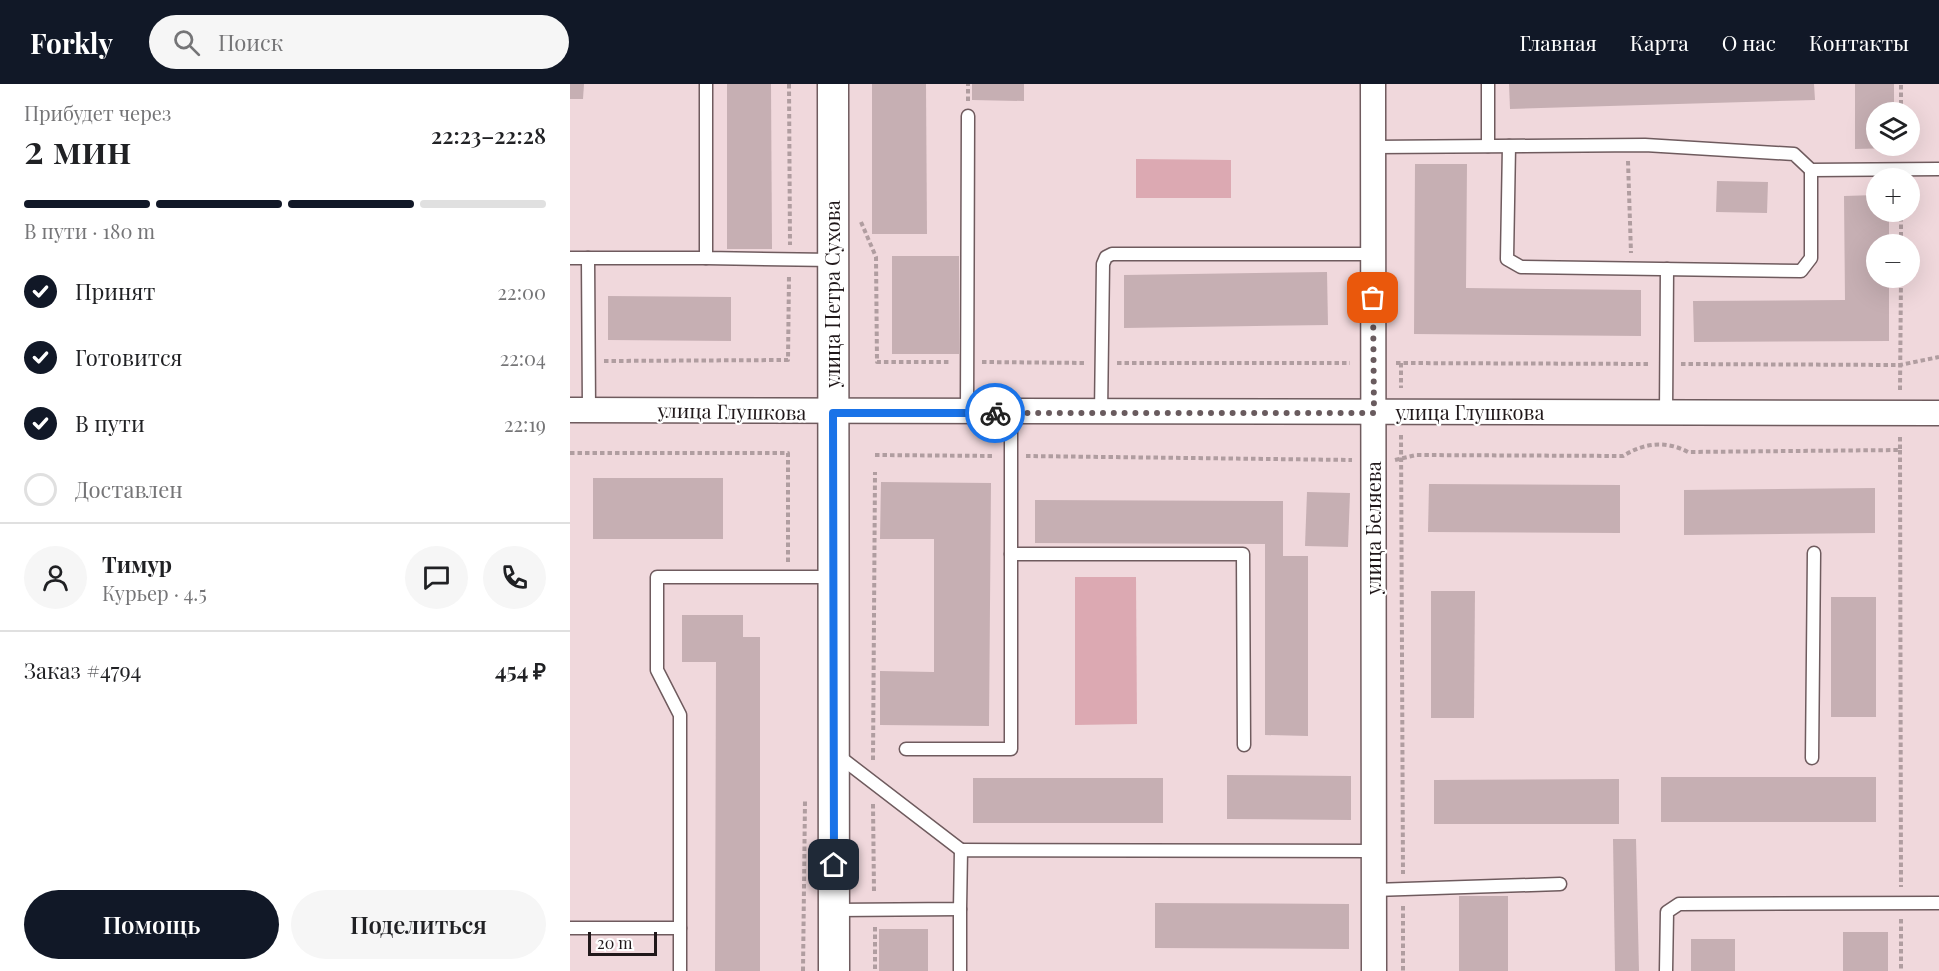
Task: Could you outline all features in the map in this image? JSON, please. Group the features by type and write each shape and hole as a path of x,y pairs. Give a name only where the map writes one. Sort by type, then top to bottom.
{"street":[{"name":"улица Петра Сухова","path":"833,84 833,413 820,577 834,752 834,971"},
{"name":"улица Беляева","path":"1373,84 1374,971"},
{"name":"улица Глушкова","path":"579,410 833,413 1939,413"}],"lane":[{"path":"706,84 706,258"},
{"path":"1488,84 1488,146"},
{"path":"966,413 968,116"},
{"path":"1373,147 1628,145 1794,154 1811,170 1939,169"},
{"path":"1509,146 1507,259 1521,267 1801,271 1811,258 1811,170"},
{"path":"1101,413 1103,264 1106,257 1112,254 1373,254"},
{"path":"570,258 834,260"},
{"path":"579,410 588,361 588,258"},
{"path":"1666,413 1667,269"},
{"path":"906,749 1011,749 1011,413"},
{"path":"1812,758 1814,553"},
{"path":"1011,554 1243,554 1244,745"},
{"path":"680,971 680,716 657,670 657,577 820,577"},
{"path":"834,752 961,850 1374,851"},
{"path":"960,971 961,850"},
{"path":"1374,890 1560,884"},
{"path":"1666,971 1667,912 1679,904 1939,903"},
{"path":"835,910 960,909"},
{"path":"570,928 680,928"}],"path":[{"path":"588,361 788,360 789,84"},
{"path":"1901,102 1902,84"},
{"path":"1628,145 1631,268"},
{"path":"856,212 876,257 877,362 1900,365 1939,357"},
{"path":"1901,288 1901,971"},
{"path":"1401,363 1403,971"},
{"path":"875,455 1401,460 1416,455 1623,456 1636,448 1661,444 1688,452 1900,450"},
{"path":"570,453 788,453 788,567 820,577"},
{"path":"875,472 873,783 875,971"},
{"path":"803,971 805,792"}],"shaded area":[{"path":"1136,159 1231,160 1231,198 1136,198"},
{"path":"1075,577 1136,577 1137,724 1075,725"}],"building":[{"path":"570,84 584,84 583,99 570,99"},
{"path":"727,84 771,84 772,249 727,249"},
{"path":"872,84 926,84 927,234 872,234"},
{"path":"972,84 1024,84 1024,101 972,100"},
{"path":"1509,84 1814,84 1815,100 1510,109"},
{"path":"1855,84 1894,84 1894,102 1866,102 1866,149 1855,149"},
{"path":"1415,164 1467,164 1466,288 1641,290 1641,336 1414,334"},
{"path":"1717,181 1768,182 1767,213 1716,212"},
{"path":"1866,195 1866,222 1889,222 1889,234 1866,234 1866,288 1889,288 1889,341 1694,342 1693,301 1845,300 1844,196"},
{"path":"892,256 959,256 959,354 892,354"},
{"path":"1327,272 1328,325 1124,328 1124,275"},
{"path":"608,296 731,297 731,341 608,340"},
{"path":"593,478 723,478 723,539 593,539"},
{"path":"881,482 991,483 989,726 880,725 880,671 934,672 934,539 880,539"},
{"path":"1429,484 1620,485 1620,533 1428,532"},
{"path":"1875,488 1875,533 1684,535 1684,490"},
{"path":"1307,492 1350,493 1348,547 1305,546"},
{"path":"1035,500 1283,501 1283,556 1308,556 1308,736 1265,735 1265,544 1035,543"},
{"path":"1431,591 1475,591 1474,718 1431,718"},
{"path":"1831,597 1876,597 1876,717 1831,717"},
{"path":"682,615 743,615 743,637 760,637 760,971 715,971 716,662 682,662"},
{"path":"1227,775 1351,776 1351,820 1227,819"},
{"path":"1661,777 1876,777 1876,822 1661,822"},
{"path":"973,778 1163,778 1163,823 973,823"},
{"path":"1619,779 1619,824 1434,824 1434,780"},
{"path":"1613,839 1636,839 1639,971 1615,971"},
{"path":"1459,896 1508,896 1508,971 1459,971"},
{"path":"1155,903 1349,904 1349,949 1155,948"},
{"path":"879,929 928,929 928,971 879,971"},
{"path":"1843,932 1888,932 1888,971 1843,971"},
{"path":"1691,939 1735,939 1735,971 1691,971"}],"way so far":[{"path":"995,413 1374,413 1373,298"}],"route":[{"path":"834,865 833,413 995,413"}]}
